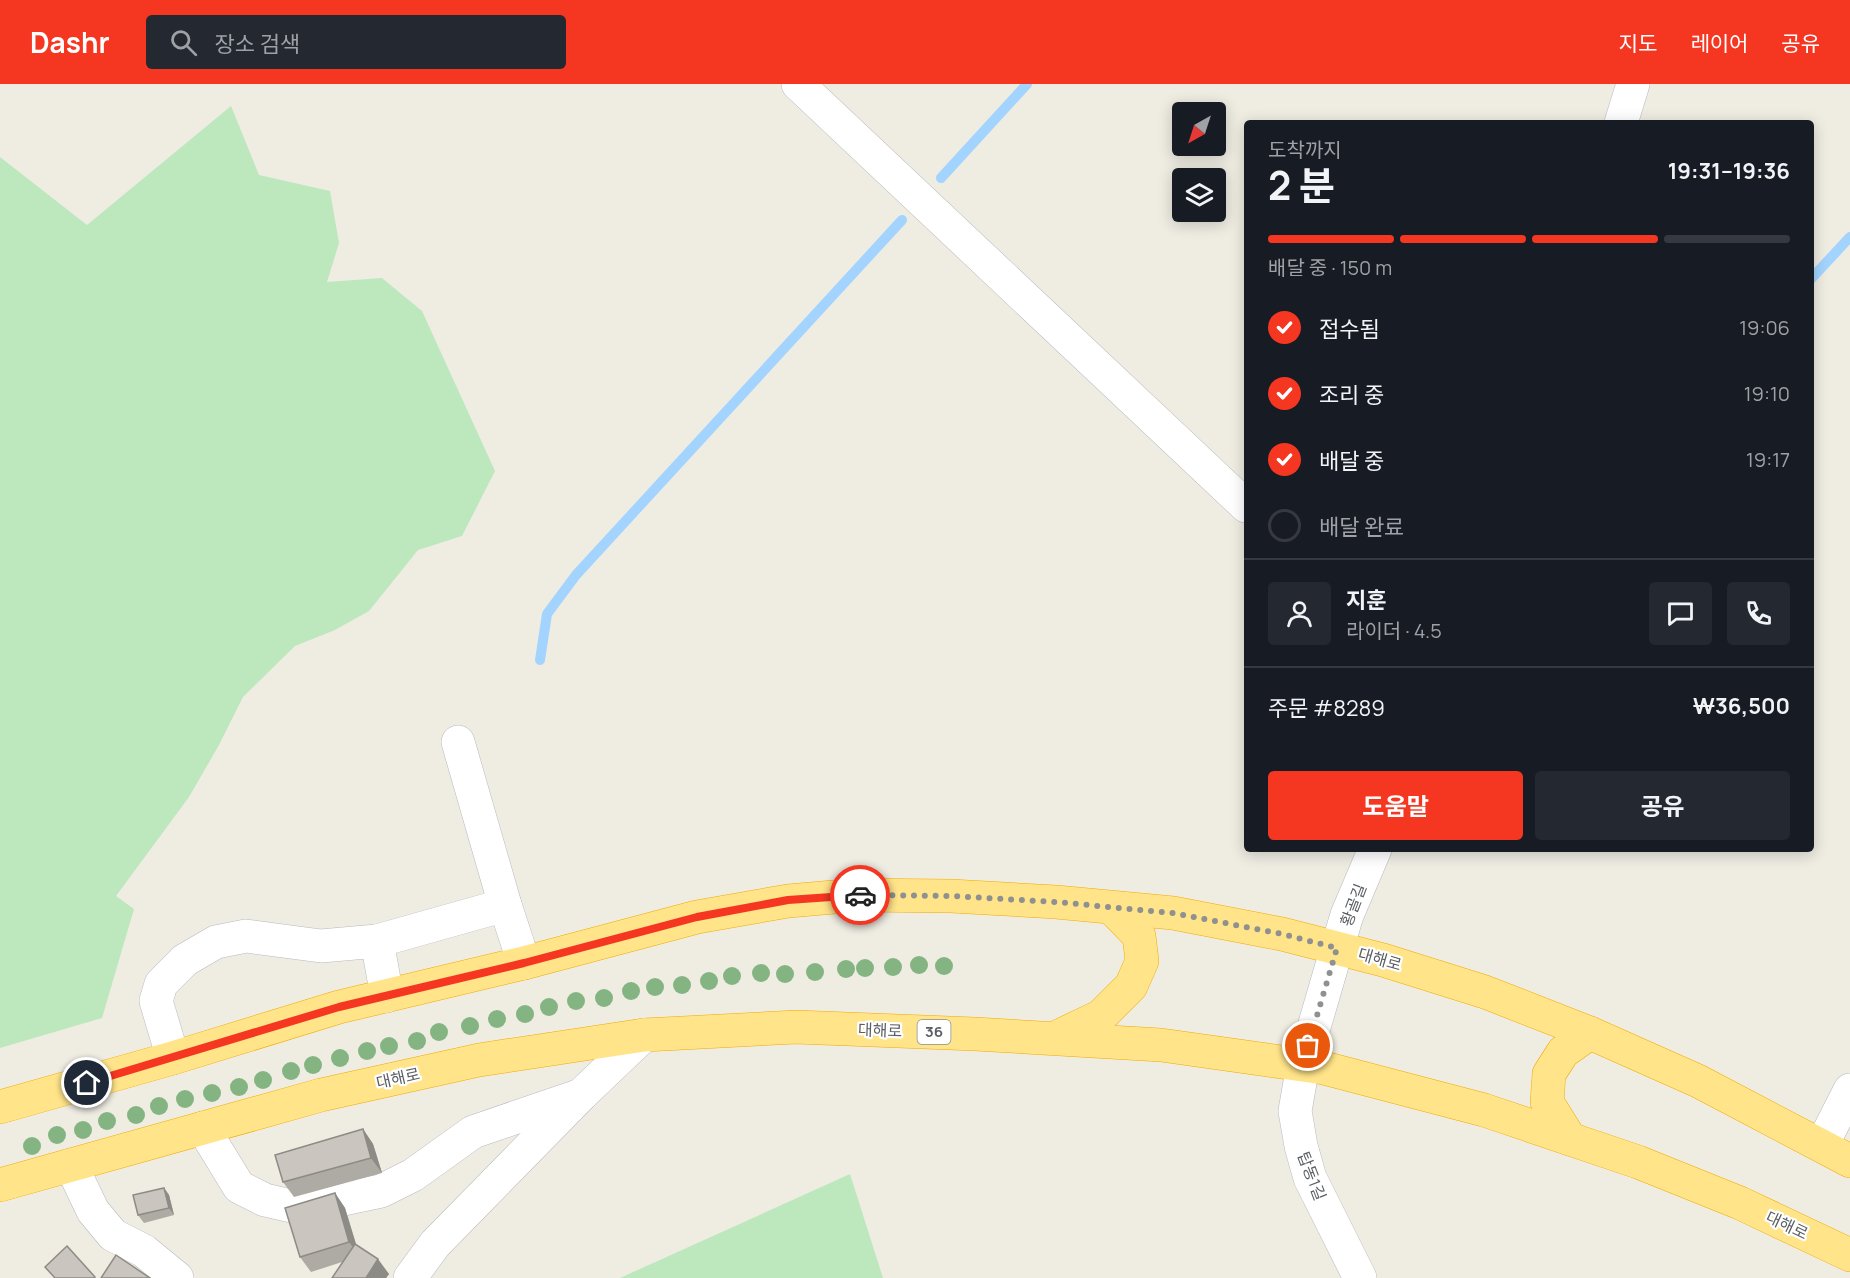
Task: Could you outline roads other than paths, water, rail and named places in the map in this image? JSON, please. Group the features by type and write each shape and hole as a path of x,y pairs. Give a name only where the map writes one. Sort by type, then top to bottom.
{"highway":[{"name":"대해로","path":"0,1107 173,1058 339,1007 524,963 697,917 788,900 857,895 951,896 1173,913 1282,934 1383,960 1485,992 1590,1033 1698,1081 1850,1161"},
{"path":"1053,1039 1101,1016 1131,986 1142,961 1139,936 1112,908"},
{"name":"대해로","path":"0,1185 321,1095 479,1060 644,1035 796,1027 1161,1045 1324,1068 1484,1110 1638,1162 1740,1203 1850,1255"},
{"path":"1570,1139 1547,1102 1548,1074 1563,1052 1590,1033"}],"street":[{"path":"798,84 1244,504"},
{"path":"1622,120 1633,84"},
{"path":"458,742 524,963"},
{"name":"황골길","path":"1303,1065 1347,915 1374,852"},
{"path":"173,1058 156,1001 162,984 185,960 216,942 246,936 321,946 377,940 505,905"},
{"path":"377,940 387,996"},
{"path":"410,1278 435,1244 581,1095 644,1035"},
{"name":"탑동1길","path":"1303,1065 1295,1111 1301,1146 1310,1178 1360,1278"},
{"path":"1822,1145 1850,1090"},
{"path":"203,1128 239,1187 265,1200 300,1208 381,1191 413,1175 473,1132 581,1095"},
{"path":"71,1165 93,1211 113,1235 144,1251 177,1278"}],"waterway":[{"path":"941,178 1027,84"},
{"path":"540,660 547,614 576,575 902,220"},
{"path":"1814,276 1850,237"}]}
